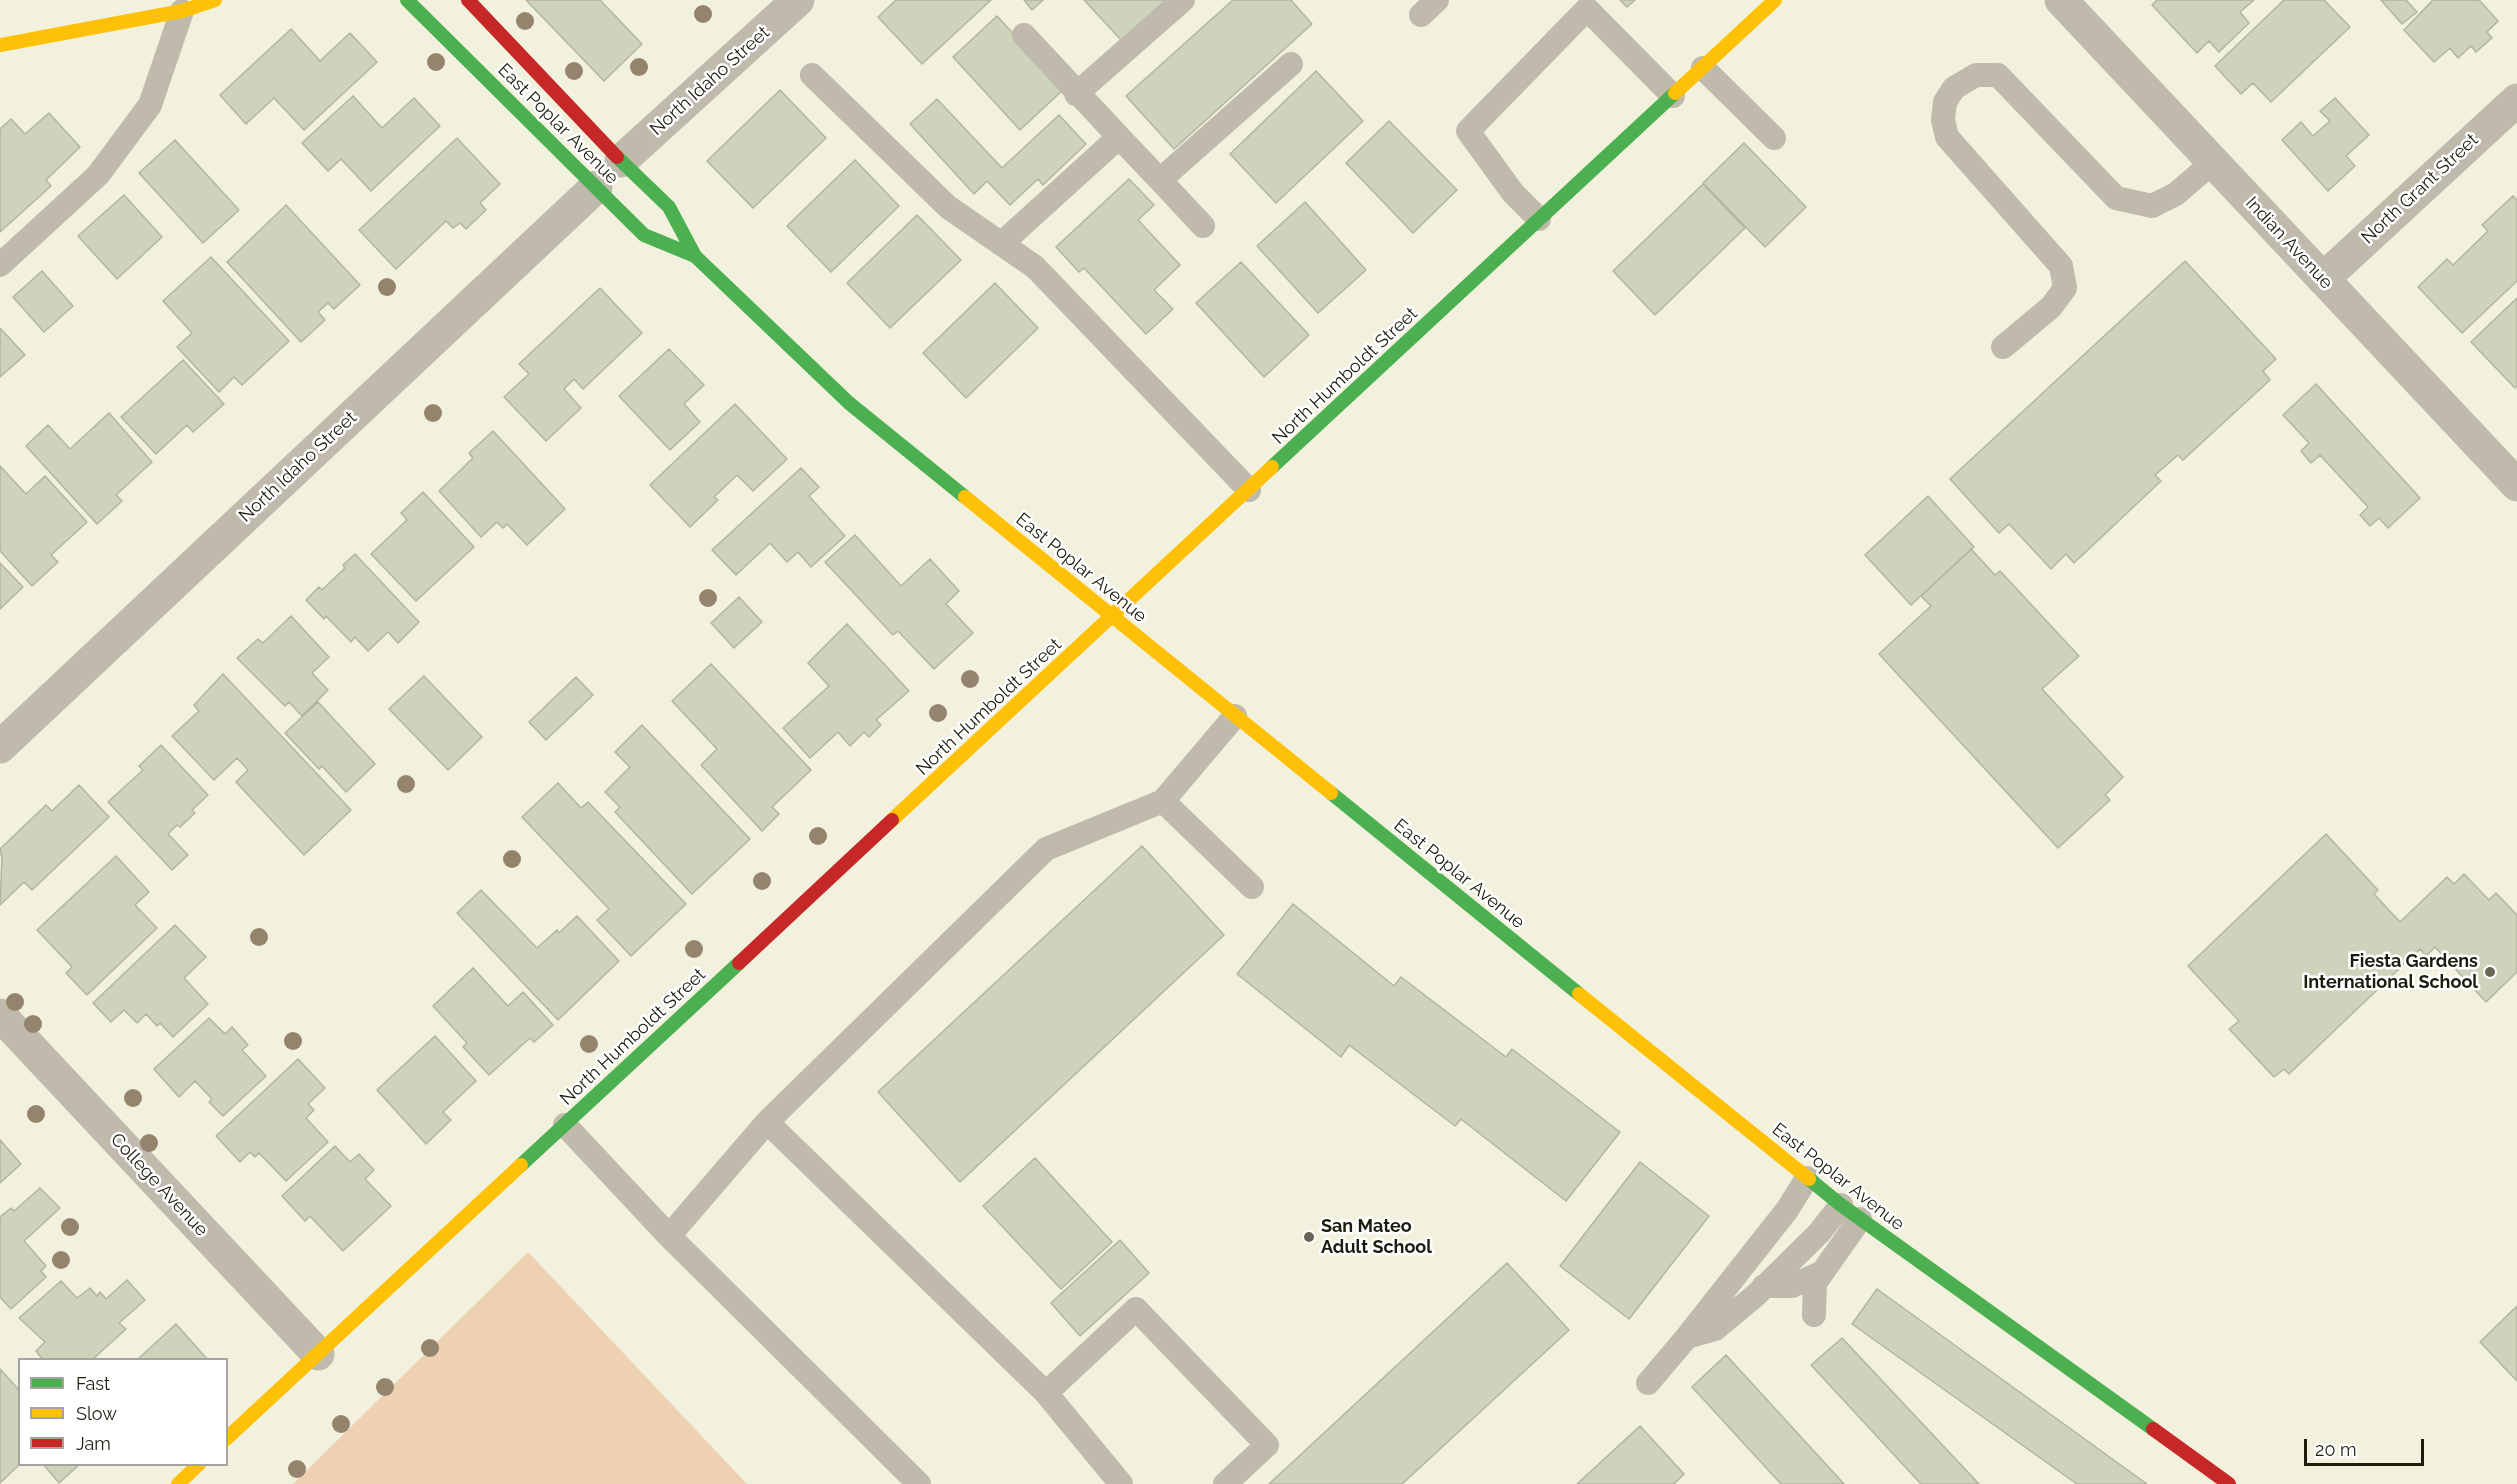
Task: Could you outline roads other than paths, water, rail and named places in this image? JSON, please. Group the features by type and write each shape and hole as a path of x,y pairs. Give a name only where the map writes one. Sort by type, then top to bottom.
{"main road":[{"path":"0,45 182,11 215,0"},
{"name":"East Poplar Avenue","path":"407,0 644,235 695,256"},
{"name":"East Poplar Avenue","path":"468,0 621,161 669,207 695,256 849,404 1807,1178 2229,1484"},
{"name":"North Humboldt Street","path":"228,1437 1776,0"},
{"path":"178,1484 197,1466"}],"street":[{"name":"North Idaho Street","path":"621,161 798,0"},
{"name":"Indian Avenue","path":"2061,0 2517,485"},
{"name":"North Grant Street","path":"2323,279 2517,100"},
{"name":"North Idaho Street","path":"0,747 596,187"},
{"name":"College Avenue","path":"0,1015 318,1354"}],"lane":[{"path":"1076,94 1183,0"},
{"path":"1539,219 1513,193 1468,132 1587,9 1672,96"},
{"path":"0,265 98,175 150,105 182,11"},
{"path":"1024,35 1076,94 1203,226"},
{"path":"1160,180 1291,64"},
{"path":"1703,68 1774,138"},
{"path":"812,75 948,207 1035,267 1249,490"},
{"path":"2003,347 2051,307 2065,288 2061,266 1947,137 1943,120 1945,102 1954,88 1976,75 1998,75 2116,198 2152,206 2176,194 2213,162"},
{"path":"1001,244 1119,137"},
{"path":"669,1236 767,1122 1047,849 1163,801 1235,716"},
{"path":"1163,801 1252,888"},
{"path":"767,1122 1046,1393 1121,1484"},
{"path":"565,1125 669,1236 920,1484"},
{"path":"1648,1383 1787,1210 1807,1178"},
{"path":"1687,1337 1715,1329 1819,1233 1851,1212"},
{"path":"1814,1315 1815,1283 1823,1272 1851,1212"},
{"path":"1764,1286 1792,1286 1823,1272"},
{"path":"1046,1393 1136,1310 1267,1445 1225,1484"}],"place":[{"name":"Fiesta Gardens International School","path":"2490,972"},
{"name":"San Mateo Adult School","path":"1309,1237"}]}
